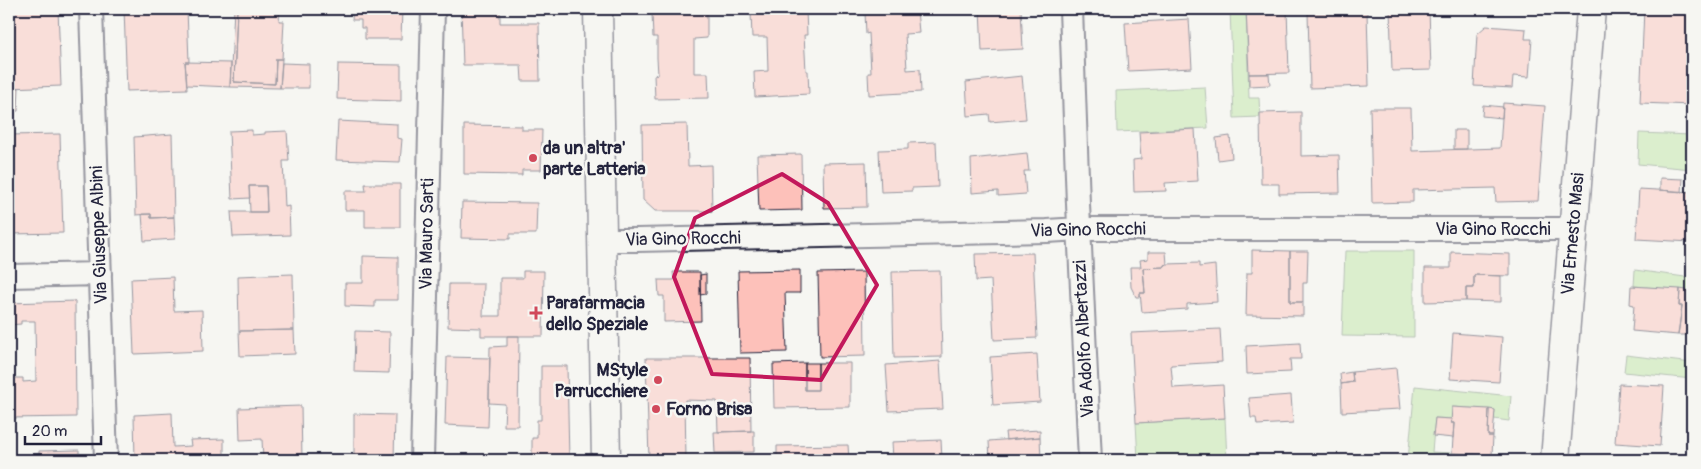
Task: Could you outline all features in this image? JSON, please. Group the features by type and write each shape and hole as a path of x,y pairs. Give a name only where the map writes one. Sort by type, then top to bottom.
{"street":[{"name":"Via Giuseppe Albini","path":"91,9 106,460"},
{"name":"Via Mauro Sarti","path":"422,460 433,9"},
{"path":"598,9 606,460"},
{"name":"Via Adolfo Albertazzi","path":"1071,9 1090,460"},
{"name":"Via Ernesto Masi","path":"1555,460 1591,9"},
{"name":"Via Gino Rocchi","path":"602,240 1018,232 1079,229 1573,229"},
{"path":"9,276 100,274"}],"highlighted area":[{"path":"782,174 828,203 877,285 821,380 712,374 674,277 695,218"}],"green space":[{"path":"1230,9 1246,9 1249,98 1259,98 1260,117 1234,118"},
{"path":"1205,87 1208,128 1117,132 1116,91"},
{"path":"1639,133 1692,135 1692,169 1638,164"},
{"path":"1345,251 1414,251 1414,337 1342,336"},
{"path":"1635,270 1692,278 1692,291 1634,286"},
{"path":"1626,355 1692,363 1692,379 1624,372"},
{"path":"1415,386 1511,396 1509,421 1494,419 1495,410 1453,407 1452,419 1435,418 1432,452 1492,455 1492,460 1408,460"},
{"path":"1225,418 1227,460 1138,460 1136,423"}],"building":[{"path":"9,9 58,9 61,86 9,88"},
{"path":"124,9 187,9 189,62 185,62 187,89 127,91"},
{"path":"234,9 237,9 234,82 275,84 276,59 282,59 280,88 230,87"},
{"path":"237,9 280,9 279,21 284,21 282,59 276,59 275,84 234,82"},
{"path":"353,9 402,9 401,39 365,39 365,28 361,28 361,20 352,20"},
{"path":"461,9 500,9 500,23 539,23 540,81 522,81 521,65 463,65"},
{"path":"917,9 919,33 905,34 907,70 920,69 921,92 869,95 868,73 871,73 869,33 866,34 865,12"},
{"path":"980,9 1021,9 1023,49 982,51"},
{"path":"1246,9 1287,9 1289,73 1249,74"},
{"path":"1390,9 1429,9 1431,70 1392,71"},
{"path":"1644,9 1692,11 1692,105 1640,103"},
{"path":"806,10 807,35 804,35 809,94 755,97 754,72 768,71 767,37 752,37 751,13"},
{"path":"1367,12 1369,86 1310,88 1308,13"},
{"path":"707,13 707,38 694,39 694,73 708,73 709,98 655,99 654,75 658,74 657,37 653,37 652,14"},
{"path":"1189,19 1192,68 1128,71 1125,23"},
{"path":"1486,26 1526,29 1525,39 1532,39 1529,77 1513,76 1512,88 1474,86 1477,34"},
{"path":"185,62 231,63 230,87 187,85"},
{"path":"282,63 309,64 309,88 280,88"},
{"path":"338,64 401,65 401,101 337,99"},
{"path":"1249,74 1269,74 1270,85 1249,86"},
{"path":"1022,76 1026,119 990,122 989,114 968,116 966,82"},
{"path":"9,88 19,88 18,111 9,112"},
{"path":"1503,103 1545,106 1538,201 1496,202 1495,188 1413,190 1413,202 1372,203 1370,108 1411,108 1412,151 1500,148"},
{"path":"1483,105 1503,107 1502,118 1482,116"},
{"path":"1301,112 1301,156 1339,155 1340,193 1279,194 1279,184 1261,184 1260,113"},
{"path":"338,121 397,124 397,138 402,139 400,162 336,160"},
{"path":"687,124 688,166 711,165 712,211 655,211 643,200 642,125"},
{"path":"464,125 522,126 522,130 542,130 541,170 522,170 522,175 464,174"},
{"path":"1195,129 1198,181 1165,183 1166,191 1134,192 1133,160 1141,159 1139,132"},
{"path":"252,130 252,135 265,134 265,132 287,131 289,161 283,161 285,207 289,206 290,235 233,237 231,212 267,212 266,186 249,186 250,198 232,199 229,131"},
{"path":"1454,130 1467,130 1467,149 1454,149"},
{"path":"60,134 63,233 9,234 9,195 11,195 9,135"},
{"path":"172,134 174,217 151,218 151,214 136,215 134,137"},
{"path":"1230,136 1232,158 1218,160 1216,138"},
{"path":"936,142 938,187 912,188 912,191 881,192 879,150 908,149 908,143"},
{"path":"1027,153 1029,171 1024,171 1026,194 998,196 998,191 972,193 971,159"},
{"path":"801,154 802,210 759,211 757,155"},
{"path":"866,162 867,207 824,208 823,163"},
{"path":"1660,178 1683,179 1682,192 1660,190"},
{"path":"365,184 400,184 400,227 365,227 365,210 345,210 345,191 366,191"},
{"path":"249,186 266,186 267,212 250,212"},
{"path":"1639,189 1692,192 1692,242 1636,239"},
{"path":"462,202 537,203 536,234 510,234 510,239 461,238"},
{"path":"142,214 151,214 151,218 174,217 175,239 144,241"},
{"path":"1252,250 1290,251 1290,302 1303,302 1303,316 1246,315 1247,273 1252,273"},
{"path":"1290,251 1308,251 1307,283 1303,283 1303,302 1290,302"},
{"path":"1148,252 1166,252 1167,264 1164,267 1143,268 1145,293 1140,293 1140,297 1136,297 1131,287 1130,267 1141,267 1140,260 1148,259"},
{"path":"1451,252 1510,254 1510,276 1474,275 1474,288 1466,288 1466,301 1425,302 1425,268 1451,268"},
{"path":"1033,253 1037,338 994,340 991,280 976,281 975,254"},
{"path":"363,256 398,257 398,300 375,300 375,307 345,306 345,283 363,283"},
{"path":"1199,263 1199,267 1215,265 1217,302 1187,304 1187,309 1142,312 1140,293 1145,293 1143,268 1164,267 1167,264"},
{"path":"800,270 800,293 785,293 787,352 740,353 738,271"},
{"path":"523,271 544,271 543,336 481,336 481,328 448,327 449,284 484,284 483,316 500,316 500,278 523,278"},
{"path":"940,271 942,357 894,358 892,272"},
{"path":"673,272 700,272 701,321 664,322 664,296 659,296 658,280 674,280"},
{"path":"864,272 865,356 820,357 818,273"},
{"path":"293,274 294,330 239,331 238,276"},
{"path":"706,274 706,294 700,295 700,275"},
{"path":"1474,275 1501,276 1501,302 1466,301 1466,288 1474,288"},
{"path":"173,277 174,311 202,310 203,351 134,354 131,279"},
{"path":"1631,286 1680,289 1679,306 1682,306 1678,335 1632,331 1634,305 1630,304"},
{"path":"1680,289 1692,291 1692,335 1678,335 1682,306 1679,306"},
{"path":"75,301 76,417 9,418 9,378 23,378 23,382 36,381 35,321 21,321 21,324 9,325 9,303"},
{"path":"1220,329 1222,362 1171,365 1173,388 1223,385 1225,418 1136,423 1131,333"},
{"path":"294,330 295,354 240,356 239,331"},
{"path":"355,331 390,332 389,373 354,372"},
{"path":"1453,333 1502,337 1499,382 1450,379"},
{"path":"507,336 519,336 518,426 504,426 505,404 489,403 490,347 507,346"},
{"path":"1300,343 1301,359 1290,359 1291,372 1247,374 1246,346"},
{"path":"1037,354 1040,402 993,405 990,357"},
{"path":"447,357 490,358 488,427 445,425"},
{"path":"646,358 750,358 751,431 718,432 717,401 685,400 686,460 649,460"},
{"path":"940,361 943,409 889,411 886,365"},
{"path":"805,363 818,363 818,390 805,390"},
{"path":"805,363 805,390 818,390 818,363 850,363 850,407 774,408 773,364"},
{"path":"541,366 567,366 569,460 532,460 532,438 537,438 537,420 541,420"},
{"path":"1396,368 1400,409 1342,412 1341,384 1353,382 1352,372"},
{"path":"1352,372 1353,382 1341,384 1340,374"},
{"path":"1619,384 1664,386 1660,446 1615,443"},
{"path":"1291,395 1293,423 1257,425 1256,418 1251,418 1249,398"},
{"path":"301,406 302,460 263,460 262,439 240,440 239,408"},
{"path":"1452,407 1489,409 1488,436 1493,436 1492,455 1452,453 1454,423 1451,423"},
{"path":"1489,409 1495,410 1493,436 1488,436"},
{"path":"172,413 173,447 191,446 190,440 224,439 224,460 135,460 134,415"},
{"path":"354,414 395,415 394,460 354,460"},
{"path":"1435,418 1452,419 1451,423 1454,423 1453,438 1433,436"},
{"path":"1040,430 1040,437 1006,440 1005,432"},
{"path":"754,431 754,452 715,453 714,432"},
{"path":"1040,437 1041,460 990,460 989,441"},
{"path":"941,440 942,460 893,460 892,442"},
{"path":"848,445 849,460 777,460 777,446"},
{"path":"79,450 79,460 39,460 39,451"}],"place":[{"name":"da un altra' parte Latteria","path":"533,158"},
{"name":"Parafarmacia dello Speziale","path":"536,313"},
{"name":"MStyle Parrucchiere","path":"658,380"},
{"name":"Forno Brisa","path":"656,409"}]}
